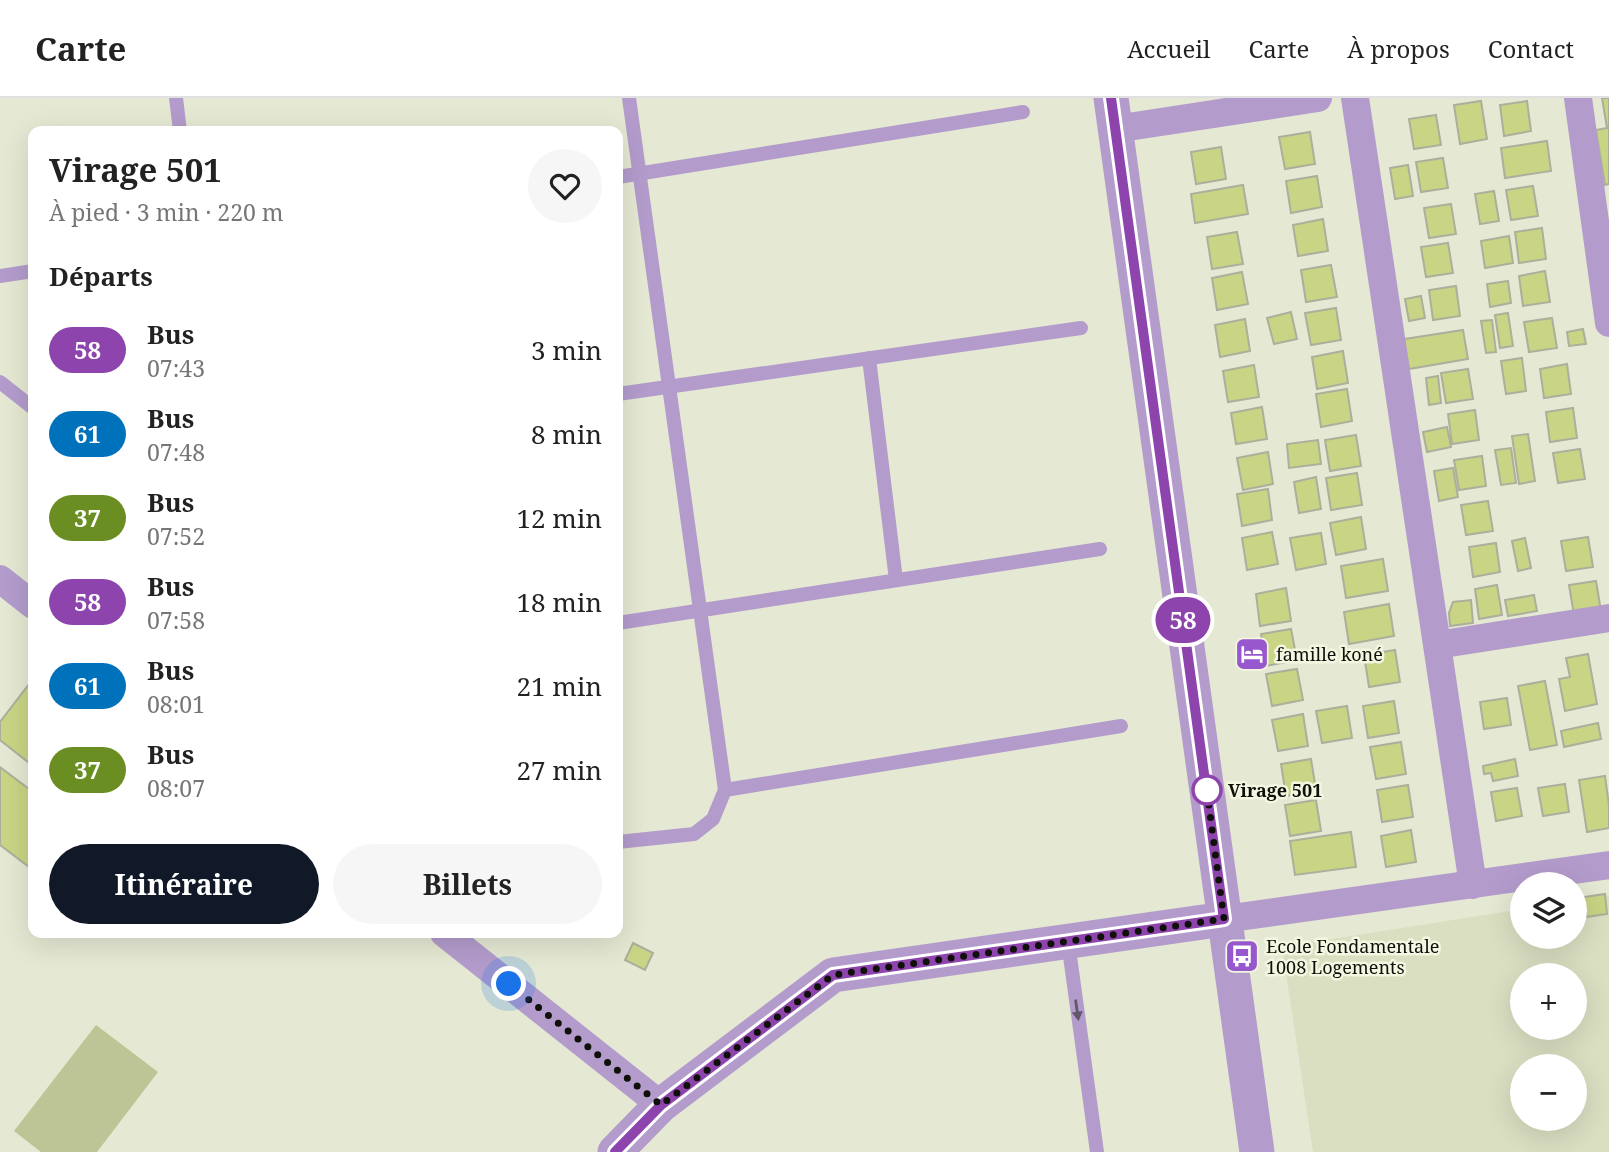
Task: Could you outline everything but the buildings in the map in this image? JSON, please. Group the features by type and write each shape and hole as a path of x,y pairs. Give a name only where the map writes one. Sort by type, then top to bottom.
{"street":[{"path":"1257,1152 1113,114 1318,98"},
{"path":"1355,98 1473,886"},
{"path":"1578,98 1606,281 1609,323"},
{"path":"0,579 28,601"},
{"path":"1437,645 1609,618"},
{"path":"615,1152 661,1105 833,975 1609,865"},
{"path":"450,938 661,1105"}],"lane":[{"path":"176,98 179,126"},
{"path":"623,841 694,834 713,819 725,790 629,98"},
{"path":"623,176 1023,112"},
{"path":"0,276 28,272"},
{"path":"623,393 1081,328"},
{"path":"869,358 896,580"},
{"path":"0,382 28,404"},
{"path":"623,621 1100,549"},
{"path":"725,790 1121,726"},
{"path":"1068,942 1097,1152"}],"shaded area":[{"path":"1609,895 1609,1152 1313,1152 1282,947 1510,911 1510,949 1587,949 1587,899"},
{"path":"96,1025 158,1072 97,1152 41,1152 14,1131"}],"bus line":[{"name":"58","path":"615,1152 661,1105 833,975 1224,919 1111,98"}],"place":[{"name":"famille koné","path":"1252,654"},
{"name":"Virage 501","path":"1207,790"},
{"name":"Ecole Fondamentale 1008 Logements","path":"1242,956"}],"route":[{"path":"509,984 661,1105 833,975 1224,919 1206,784 1207,790"}]}
